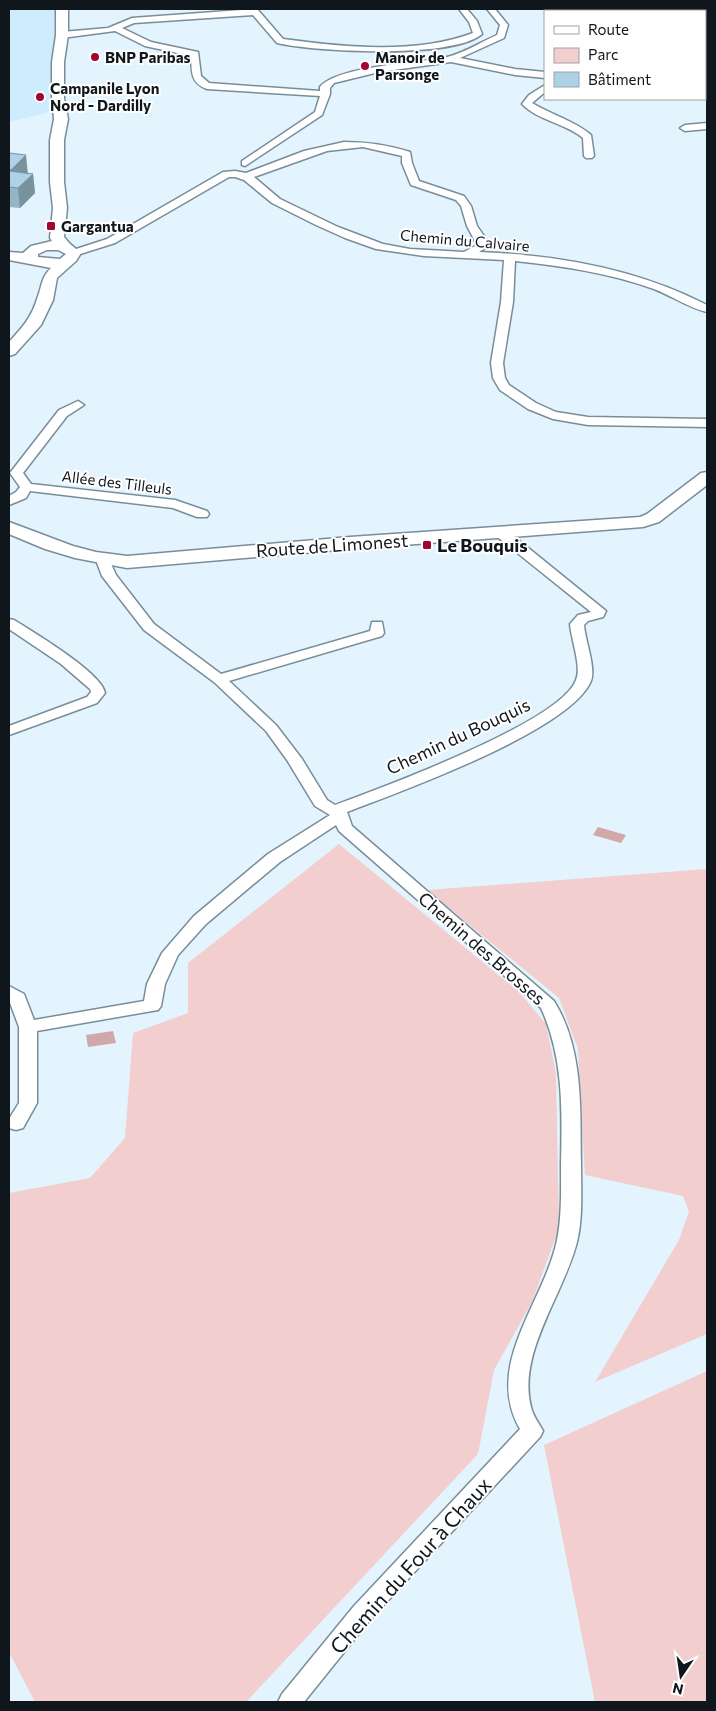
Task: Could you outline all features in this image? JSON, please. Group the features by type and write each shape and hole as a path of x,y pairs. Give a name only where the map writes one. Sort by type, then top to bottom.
{"street":[{"path":"9,351 24,336 39,315 50,277 66,249 56,182 57,140 61,119 58,98 58,62 62,35 62,9"},
{"path":"62,35 115,28 132,21 255,12 280,42 342,48 398,48 465,41 478,34 473,21 463,9"},
{"path":"245,163 319,113 325,94 325,87 331,81 379,69 451,59 501,36 504,25 491,9"},
{"path":"115,28 148,44 195,54 195,75 198,81 207,86 325,94"},
{"path":"451,59 544,76"},
{"path":"544,89 532,97 527,104 551,118 576,126 588,136 589,156"},
{"path":"685,128 707,126"},
{"path":"9,256 37,254 111,241 212,182 232,173 248,176 317,149 342,144 368,144 391,148 408,154 407,163 415,183 460,198 466,206 472,226 482,239 482,246 466,255"},
{"name":"Chemin du Calvaire","path":"248,176 263,192 276,201 367,243 396,250 510,257 565,264 630,278 665,289 707,309"},
{"path":"9,250 37,254 50,264 66,249"},
{"path":"37,254 50,277"},
{"path":"510,257 507,302 497,363 499,378 504,387 532,406 553,415 579,419 707,423"},
{"path":"9,501 21,495 27,487 16,473 63,413 78,405"},
{"name":"Route de Limonest","path":"9,527 75,554 104,560 127,562 350,543 643,522 653,518 707,478"},
{"name":"Allée des Tilleuls","path":"27,487 175,504 202,514"},
{"name":"Chemin du Bouquis","path":"28,1027 152,1006 156,984 171,953 200,920 274,858 337,813 504,740 547,717 572,700 584,681 576,624 583,618 598,614 599,611 500,532"},
{"name":"Chemin des Brosses","path":"104,560 109,576 149,627 219,679 271,728 294,759 321,803 337,813 345,828 548,1005 558,1024 569,1080 571,1202 567,1242 554,1280 522,1357 516,1383 520,1408 532,1431"},
{"path":"9,622 66,661 97,686 98,693 92,700 9,731"},
{"path":"219,679 377,633 377,625"},
{"path":"9,992 18,998 28,1027 28,1103 16,1123"},
{"name":"Chemin du Four à Chaux","path":"290,1702 362,1613 532,1431"}],"shaded area":[{"path":"9,9 55,9 53,111 9,122"},
{"path":"598,827 626,835 621,843 593,835"},
{"path":"113,1031 116,1043 88,1047 86,1035"}],"green space":[{"path":"339,844 519,992 546,1024 556,1073 559,1228 532,1302 494,1370 478,1454 246,1702 35,1702 9,1652 9,1193 90,1178 125,1138 133,1033 188,1013 188,963"},
{"path":"707,869 707,1334 595,1382 679,1240 689,1211 683,1196 585,1175 578,1049 559,998 427,890"},
{"path":"707,1371 707,1702 595,1702 544,1445"}],"building":[{"path":"9,153 26,155 11,170 9,169"},
{"path":"9,171 33,174 18,188 9,187"}],"place":[{"name":"BNP Paribas","path":"95,57"},
{"name":"Manoir de Parsonge","path":"365,66"},
{"name":"Campanile Lyon Nord - Dardilly","path":"40,97"},
{"name":"Gargantua","path":"51,226"},
{"name":"Le Bouquis","path":"427,545"}]}
